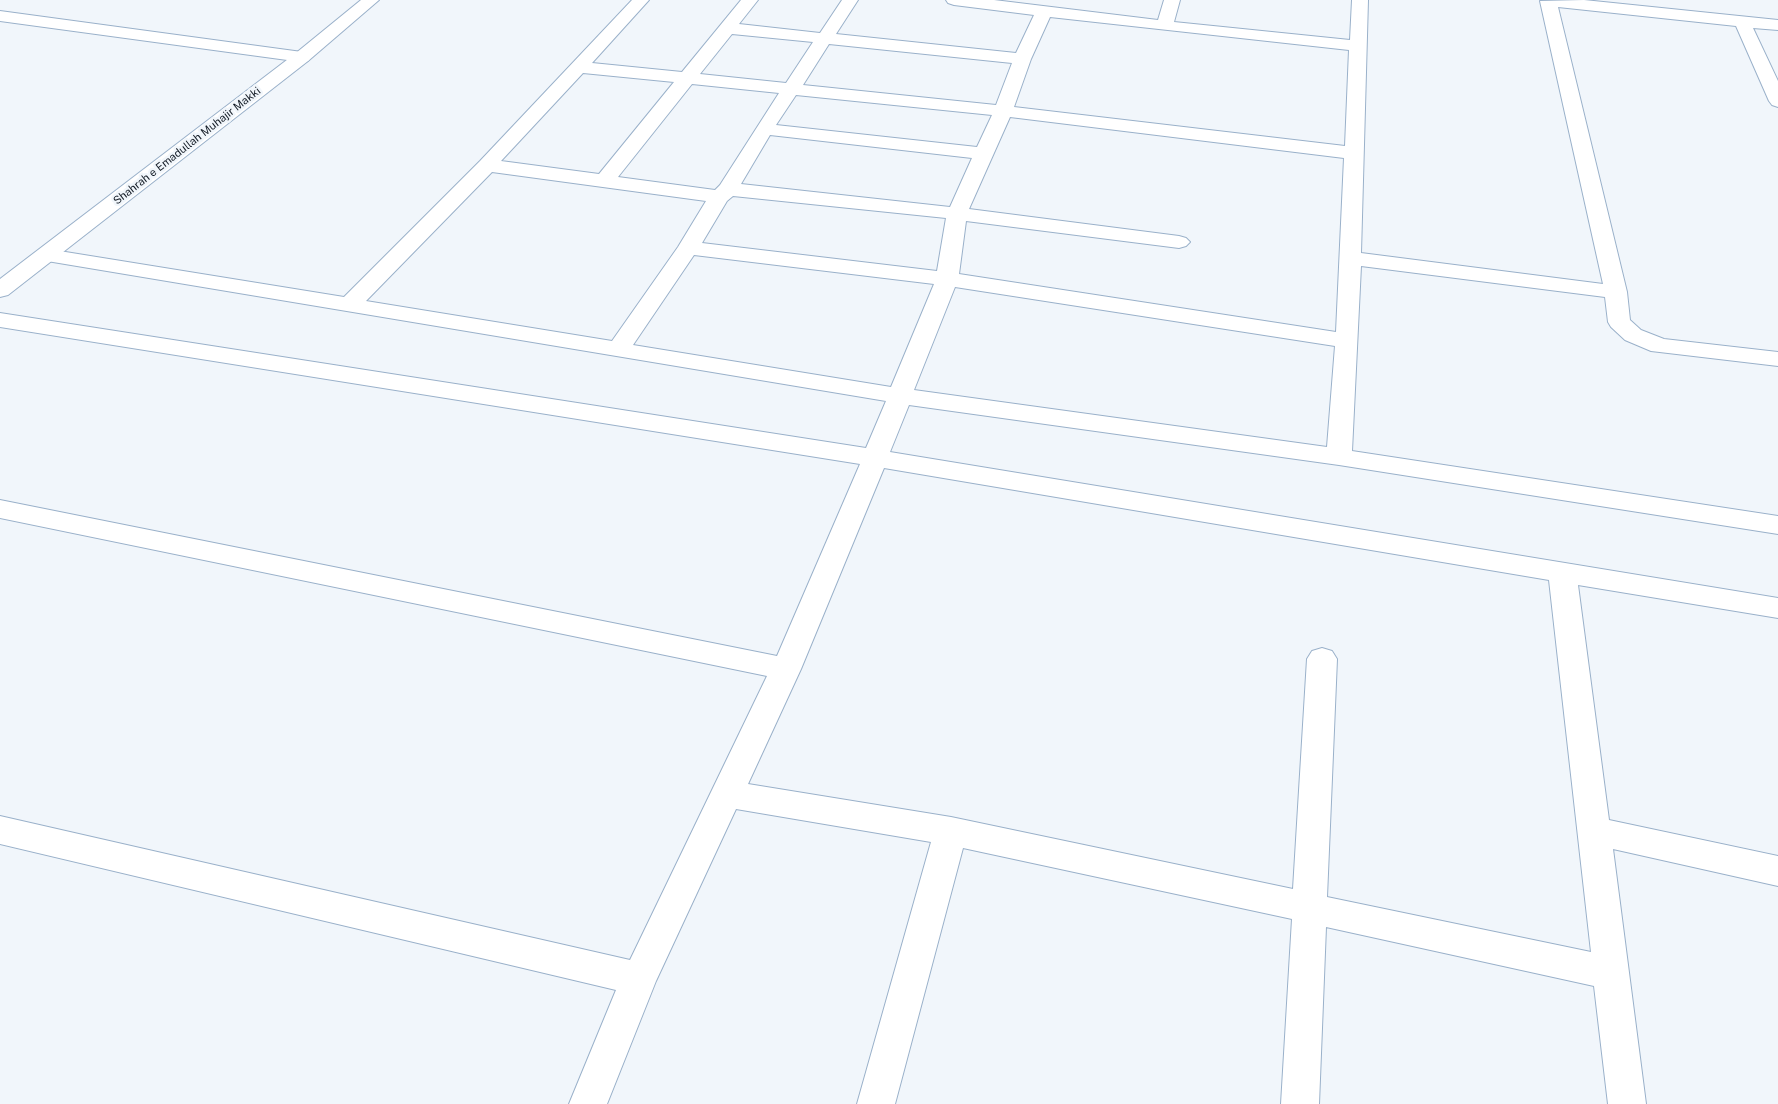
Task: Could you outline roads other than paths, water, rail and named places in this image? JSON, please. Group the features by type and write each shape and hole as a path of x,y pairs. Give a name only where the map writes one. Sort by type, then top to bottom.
{"street":[{"path":"0,7 12,0"},
{"name":"Shahrah e Emadullah Muhajir Makki","path":"0,290 302,57 371,0"},
{"path":"350,305 487,165 641,0"},
{"path":"604,181 750,0"},
{"path":"619,348 688,248 850,0"},
{"path":"954,0 1166,26 1358,46"},
{"path":"1166,26 1172,0"},
{"path":"1339,457 1347,341 1360,0"},
{"path":"1778,25 1548,1 1616,292 1619,322 1633,335 1659,346 1778,360"},
{"path":"588,1104 639,978 786,669 901,396 947,279 956,214 1003,110 1022,59 1044,11"},
{"path":"0,16 302,57"},
{"path":"1742,22 1778,101"},
{"path":"727,28 1022,59"},
{"path":"579,67 790,90 1003,110 1354,153"},
{"path":"764,129 983,153"},
{"path":"487,165 604,181 956,214 1179,242"},
{"path":"688,248 947,279 1347,341"},
{"path":"47,255 901,396 1339,457 1778,525"},
{"path":"1350,258 1616,292"},
{"path":"0,320 875,458 1778,608"},
{"path":"0,510 786,669"},
{"path":"1562,572 1627,1104"},
{"path":"1300,1104 1322,659"},
{"path":"726,794 951,831 1611,973"},
{"path":"0,830 639,978"},
{"path":"876,1104 951,831"},
{"path":"1594,832 1778,871"}]}
